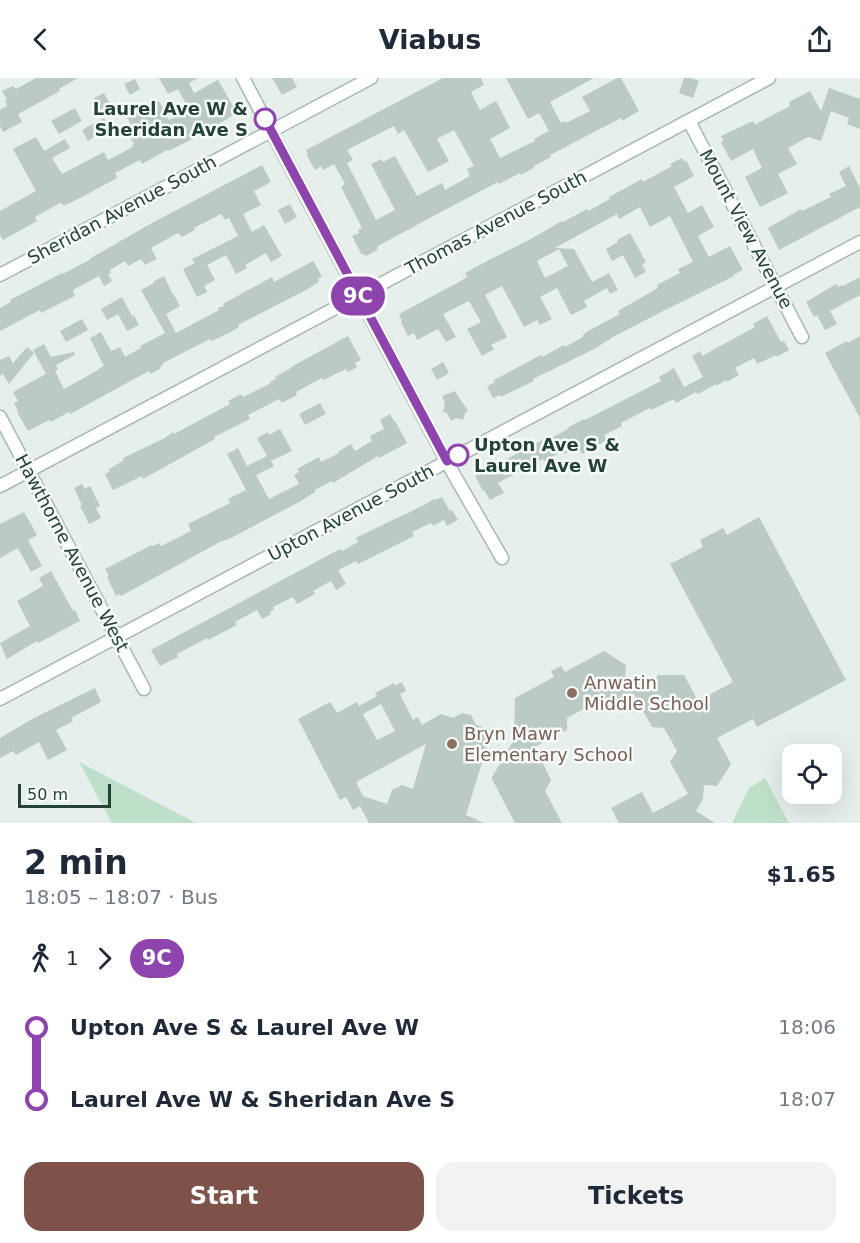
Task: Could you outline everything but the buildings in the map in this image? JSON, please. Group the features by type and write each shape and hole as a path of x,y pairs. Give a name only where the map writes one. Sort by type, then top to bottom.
{"street":[{"path":"243,78 447,461 502,558"},
{"name":"Sheridan Avenue South","path":"0,275 371,78"},
{"name":"Thomas Avenue South","path":"0,486 769,78"},
{"name":"Mount View Avenue","path":"689,121 802,337"},
{"name":"Upton Avenue South","path":"0,699 860,242"},
{"name":"Hawthorne Avenue West","path":"0,417 144,689"}],"green space":[{"path":"79,762 196,823 112,823"},
{"path":"765,778 789,823 732,823 749,788"}],"bus line":[{"name":"9C","path":"265,119 447,461 458,455"}],"place":[{"name":"Laurel Ave W & Sheridan Ave S","path":"265,119"},
{"name":"Upton Ave S & Laurel Ave W","path":"458,455"},
{"name":"Anwatin Middle School","path":"572,693"},
{"name":"Bryn Mawr Elementary School","path":"452,744"}]}
